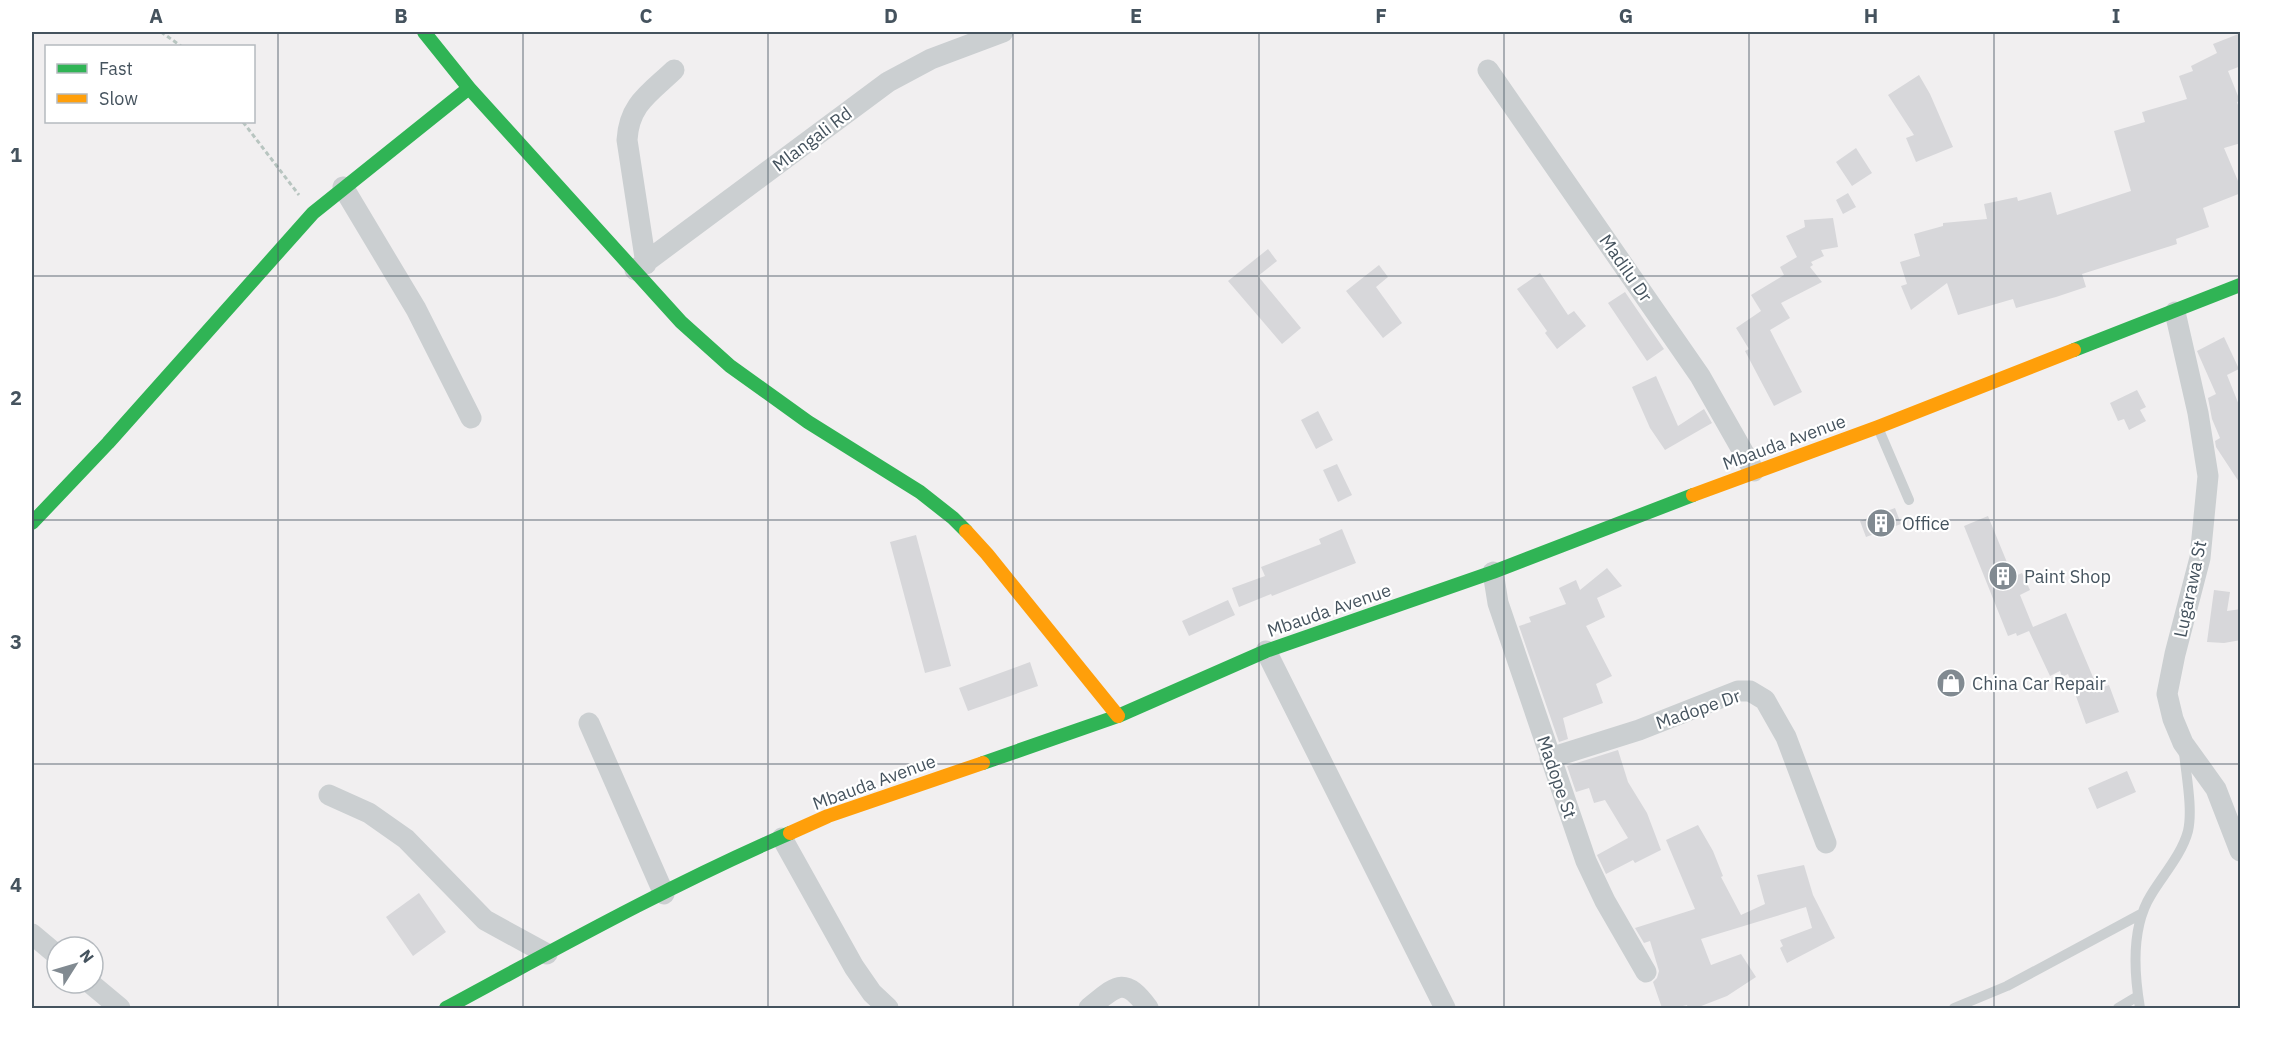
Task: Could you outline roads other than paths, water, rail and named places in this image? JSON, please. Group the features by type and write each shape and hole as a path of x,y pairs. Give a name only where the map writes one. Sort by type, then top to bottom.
{"street":[{"path":"424,32 469,88 641,267 681,322 730,366 808,422 920,492 953,518 987,554 1118,716"},
{"name":"Mlangali Rd","path":"641,267 888,82 931,59 1003,32"},
{"path":"641,267 628,126 637,105 674,70"},
{"name":"Madilu Dr","path":"1488,70 1700,376 1754,471"},
{"path":"32,523 108,442 313,213 469,88"},
{"path":"343,187 411,301 471,418"},
{"name":"Mbauda Avenue","path":"453,1007 547,954 737,856 828,816 1118,716 1266,651 1493,572 1754,471 1878,427 2241,285"},
{"name":"Lugarawa St","path":"2175,312 2198,413 2208,476 2200,558 2175,654 2168,694 2173,718 2183,743 2216,789 2241,851"},
{"name":"Madope St","path":"1493,572 1498,603 1586,861 1594,881 1646,972"},
{"path":"1266,651 1445,1008"},
{"name":"Madope Dr","path":"1550,758 1639,730 1738,691 1750,692 1765,700 1786,736 1826,843"},
{"path":"589,723 664,894"},
{"path":"329,795 369,813 406,839 484,920 547,954"},
{"path":"782,838 855,967 872,993 888,1008"},
{"path":"32,934 45,945"},
{"path":"1089,1008 1106,993 1120,986 1129,988 1137,994 1148,1008"},
{"path":"104,995 120,1008"}],"lane":[{"path":"1878,427 1909,500"},
{"path":"2140,1008 2136,982 2136,960 2142,914 2149,898 2175,858 2188,830 2183,743"},
{"path":"1954,1008 2007,986 2142,914"},
{"path":"2118,1008 2138,996"}],"place":[{"name":"Office","path":"1881,523"},
{"name":"Paint Shop","path":"2003,576"},
{"name":"China Car Repair","path":"1951,683"}]}
